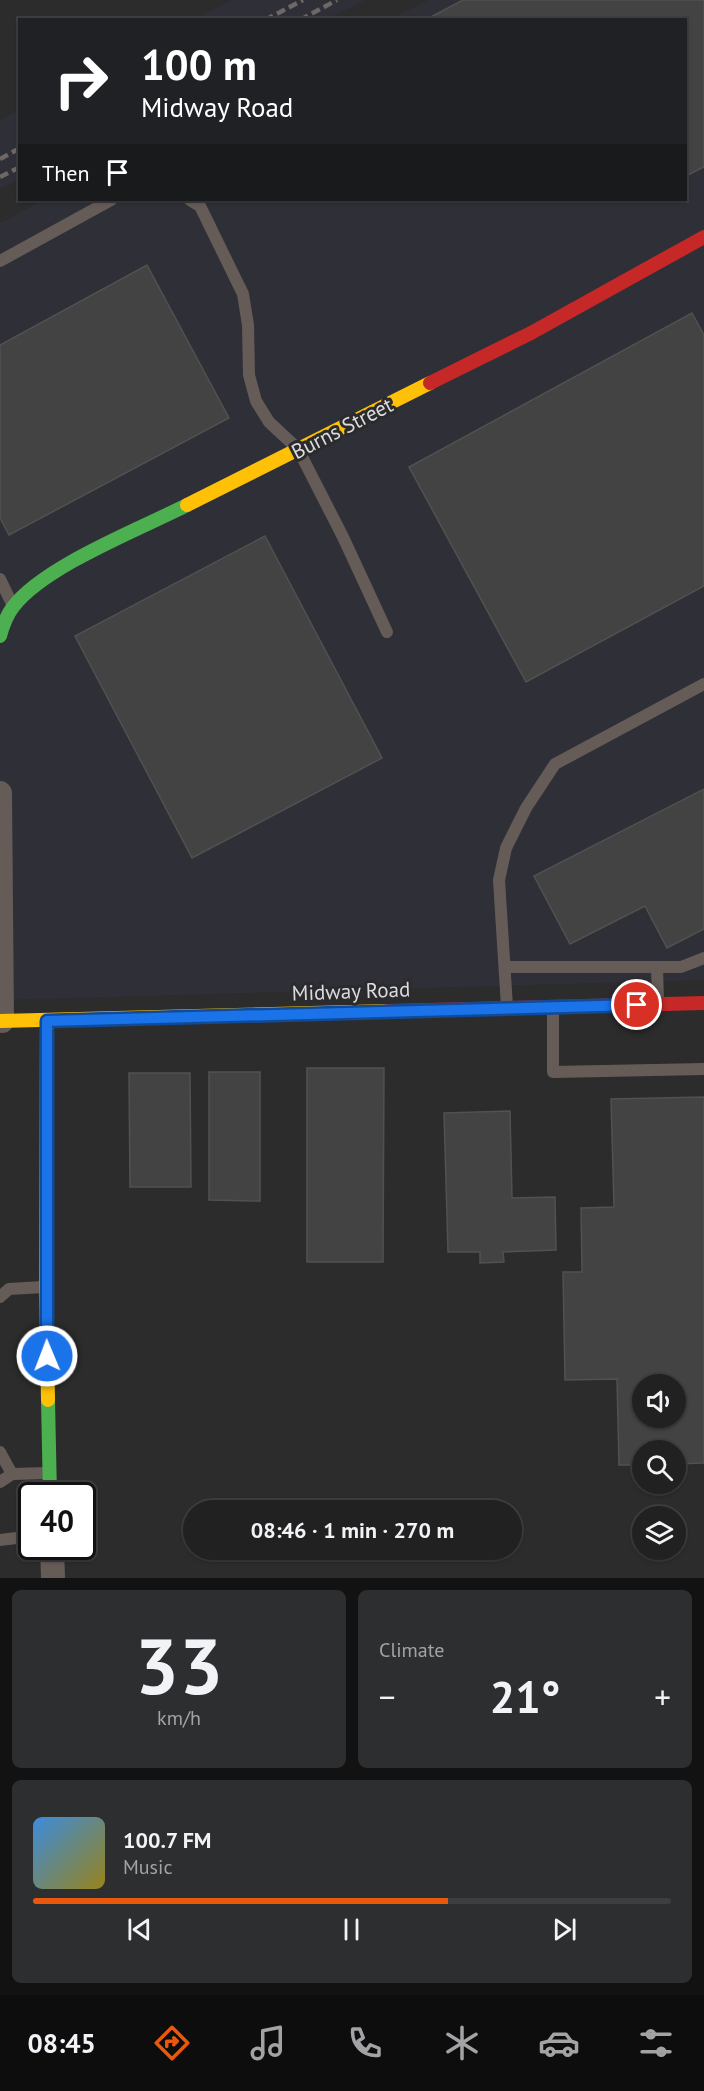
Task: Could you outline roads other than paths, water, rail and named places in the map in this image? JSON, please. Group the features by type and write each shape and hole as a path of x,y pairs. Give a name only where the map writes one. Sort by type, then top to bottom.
{"street":[{"name":"Burns Street","path":"12,604 59,569 531,333 704,237"},
{"path":"0,636 2,625 12,604"},
{"path":"0,793 1,1021"},
{"name":"Midway Road","path":"1,1021 704,1003"},
{"path":"47,1021 46,1287 49,1482"},
{"path":"53,1560 54,1578"}],"lane":[{"path":"0,261 109,201"},
{"path":"192,201 200,206 243,294 248,326 249,375 256,401 269,423 298,449 343,537 387,632"},
{"path":"0,579 12,604"},
{"path":"507,1008 499,880 506,848 526,808 555,764 704,684"},
{"path":"506,967 681,967 704,958"},
{"path":"657,967 658,1004"},
{"path":"553,1007 553,1071 704,1069"},
{"path":"0,1297 9,1289 46,1287"},
{"path":"0,1452 12,1474"},
{"path":"0,1482 12,1474 49,1473"},
{"path":"0,1540 18,1538"}],"railway":[{"path":"269,18 303,0"},
{"path":"304,18 337,0"},
{"path":"0,159 18,149"},
{"path":"0,177 18,168"}]}
